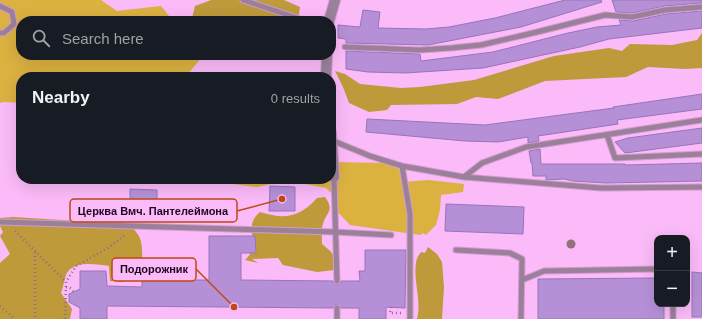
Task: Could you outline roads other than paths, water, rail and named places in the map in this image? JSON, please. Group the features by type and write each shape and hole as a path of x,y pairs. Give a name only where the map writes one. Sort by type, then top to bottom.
{"street":[{"path":"330,16 335,0"},
{"path":"326,72 327,60"}],"lane":[{"path":"243,0 291,16"},
{"path":"0,6 12,12 14,24 4,33 0,33"},
{"path":"345,47 420,50 481,45 605,15 632,17 665,10 702,6"},
{"path":"464,177 482,163 526,147 702,120"},
{"path":"607,135 615,158 702,154"},
{"path":"336,139 370,156 402,166 464,177 601,188 702,187"},
{"path":"402,166 410,214 410,319"},
{"path":"334,184 337,281"},
{"path":"3,222 391,235"},
{"path":"456,250 510,253 522,259 521,319"},
{"path":"522,280 544,271 654,269"},
{"path":"673,307 674,319"},
{"path":"337,308 337,319"}],"place":[{"name":"Церква Вмч. Пантелеймона","path":"282,199"},
{"name":"Подорожник","path":"234,307"}]}
